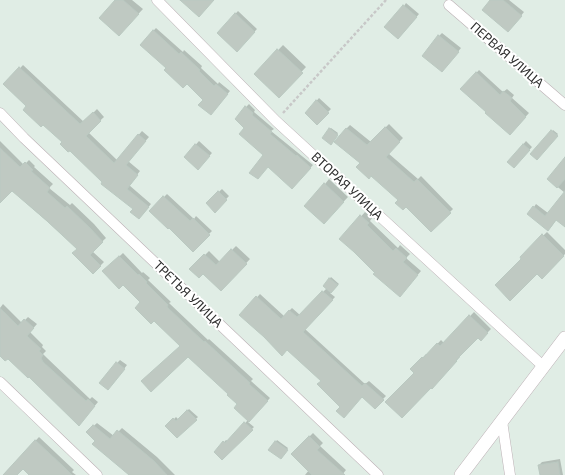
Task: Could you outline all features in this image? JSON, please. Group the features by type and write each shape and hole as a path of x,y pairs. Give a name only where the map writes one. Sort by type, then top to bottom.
{"street":[{"name":"ВТОРАЯ УЛИЦА","path":"157,0 276,121 544,367"},
{"name":"ПЕРВАЯ УЛИЦА","path":"449,5 565,105"},
{"name":"ТРЕТЬЯ УЛИЦА","path":"0,113 378,475"},
{"path":"461,475 565,338"},
{"path":"0,382 96,475"},
{"path":"502,421 510,475"}],"path":[{"path":"276,121 386,0"}],"building":[{"path":"115,0 123,0 139,14 119,36 99,18"},
{"path":"180,0 214,0 199,17"},
{"path":"490,0 503,0 522,16 508,32 482,10"},
{"path":"403,5 417,17 398,39 384,27"},
{"path":"235,13 255,32 237,52 217,33"},
{"path":"153,30 179,54 181,52 214,86 216,84 228,94 211,115 198,105 203,100 187,84 183,88 164,70 166,68 140,45"},
{"path":"438,35 459,52 442,72 422,56"},
{"path":"277,49 303,73 279,98 254,74"},
{"path":"19,67 80,124 93,112 101,121 86,136 114,163 138,134 146,141 126,165 138,175 127,189 149,207 139,219 130,212 133,209 101,184 102,182 70,151 68,152 60,144 62,142 43,125 41,127 23,110 26,106 3,84"},
{"path":"476,72 500,95 503,91 512,98 510,101 526,117 510,135 460,89"},
{"path":"316,100 329,113 317,125 305,113"},
{"path":"245,106 253,113 252,115 272,132 270,134 311,168 292,189 268,167 258,179 249,173 263,155 239,134 244,128 235,119"},
{"path":"385,127 400,142 386,157 414,182 417,179 451,213 431,232 406,207 403,210 395,203 398,200 371,176 369,179 356,167 360,163 334,142 346,128 367,145"},
{"path":"329,128 338,135 331,145 322,138"},
{"path":"551,130 558,136 537,160 530,154"},
{"path":"195,144 210,156 198,170 184,157"},
{"path":"523,144 530,150 514,168 507,162"},
{"path":"0,148 20,167 25,162 33,170 31,171 50,188 47,192 65,208 67,206 103,242 90,255 101,266 93,274 72,253 77,249 12,191 0,203"},
{"path":"565,157 565,179 557,188 547,179"},
{"path":"324,183 344,202 324,224 304,206"},
{"path":"218,191 227,200 215,213 206,203"},
{"path":"565,191 565,227 556,220 548,231 527,214 533,206 545,216"},
{"path":"163,196 190,221 193,218 210,235 193,252 149,211"},
{"path":"360,215 369,223 367,225 393,251 396,248 407,258 403,262 418,275 400,297 373,274 375,273 339,239"},
{"path":"542,234 564,256 542,279 537,274 510,301 495,285 521,259 520,257"},
{"path":"231,249 247,264 221,291 203,274 199,278 189,269 204,254 216,265"},
{"path":"119,256 147,282 146,283 168,305 167,307 268,401 249,422 234,408 237,404 227,395 228,394 188,357 151,392 141,381 180,346 154,321 151,324 135,308 140,302 123,285 119,289 102,271"},
{"path":"329,278 338,285 331,293 323,286"},
{"path":"322,291 333,300 303,332 362,386 365,383 384,400 375,409 362,397 344,418 336,411 340,407 317,384 321,381 287,350 282,356 264,337 239,315 256,296 281,319 289,310 297,317"},
{"path":"0,308 18,326 24,319 34,328 27,336 41,349 39,351 43,355 41,358 43,362 86,401 88,399 95,406 79,426 29,377 28,378 8,359 5,361 0,356"},
{"path":"469,315 488,333 481,341 478,338 456,360 457,361 432,389 431,388 402,418 385,402 414,373 410,369 437,343 440,346"},
{"path":"116,362 125,369 108,390 99,383"},
{"path":"187,410 197,420 177,438 165,426 173,418 176,421"},
{"path":"244,422 253,430 222,460 214,452 223,441 225,443"},
{"path":"93,425 110,439 117,430 154,461 167,475 129,475 92,444 95,441 86,432"},
{"path":"309,436 320,447 317,450 345,475 312,475 291,454"},
{"path":"35,440 72,475 29,475 23,469 17,475 3,475"},
{"path":"275,441 288,450 281,459 268,450"},
{"path":"558,462 560,475 540,475 538,465"}]}
